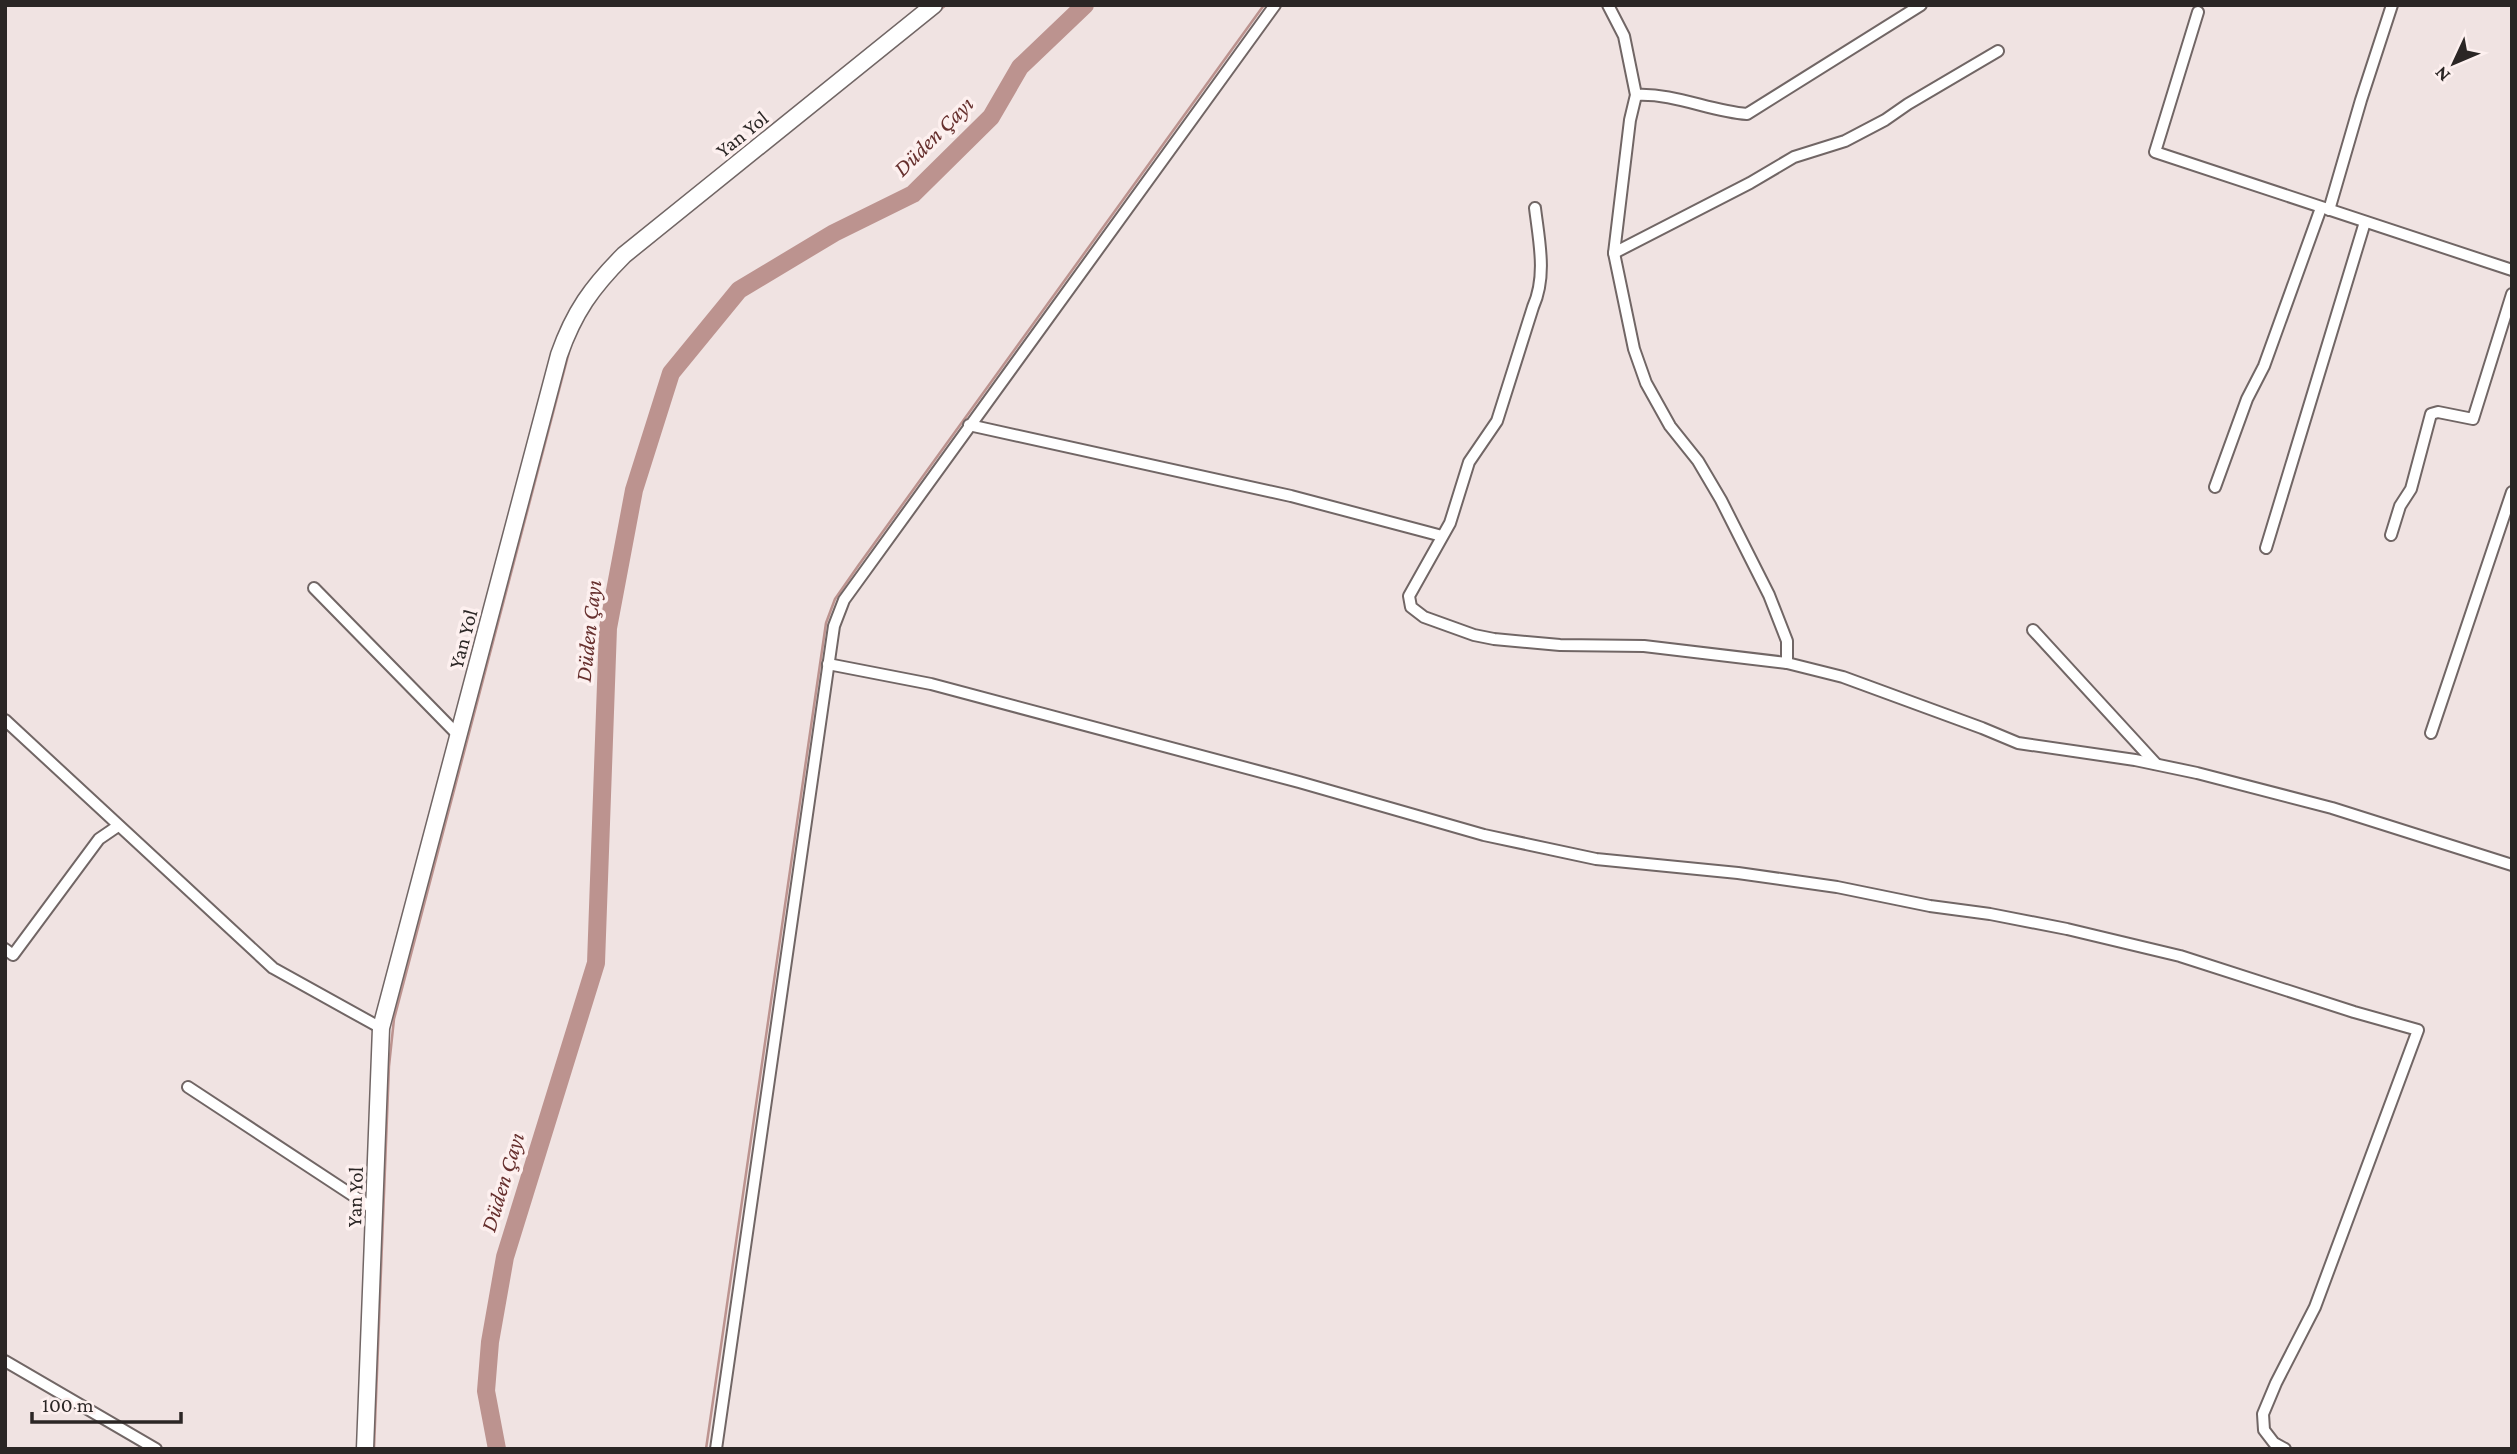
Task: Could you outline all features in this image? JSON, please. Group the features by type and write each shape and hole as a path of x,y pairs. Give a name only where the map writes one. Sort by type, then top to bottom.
{"street":[{"name":"Yan Yol","path":"365,1449 381,1028 559,355 573,318 589,294 624,255 934,5"},
{"path":"716,1449 828,664 834,626 844,600 1275,5"},
{"path":"1608,5 1624,36 1636,94 1630,120 1614,253 1625,312 1646,383 1670,426 1698,461 1769,595 1787,641 1787,663"},
{"path":"1636,94 1670,96 1731,113 1747,114 1921,5"},
{"path":"2215,486 2325,209 2392,5"},
{"path":"2198,12 2155,152 2512,271"},
{"path":"1614,253 1750,183 1794,157 1845,141 1885,120 1998,51"},
{"path":"1535,208 1541,253 1540,291 1497,421 1469,462 1450,523 1409,596 1411,607 1424,617 1474,635 1518,643 1656,647 1787,663 1843,677 2018,743 2156,764 2332,808 2512,865"},
{"path":"2266,548 2365,222"},
{"path":"2391,534 2399,506 2411,489 2431,414 2438,412 2473,419 2512,294"},
{"path":"969,425 1278,493 1442,536"},
{"path":"2431,733 2512,492"},
{"path":"314,588 459,736"},
{"path":"2033,629 2156,764"},
{"path":"828,664 944,687 1484,835 1596,859 1738,873 1838,887 2067,929 2180,956 2418,1030 2315,1307 2276,1382 2263,1414 2264,1430 2274,1443 2285,1449"},
{"path":"5,720 273,968 381,1028"},
{"path":"5,949 13,955 99,839 118,826"},
{"path":"188,1087 376,1210"},
{"path":"5,1361 156,1449"}],"waterway":[{"path":"937,12 946,5"},
{"name":"Düden Çayı","path":"497,1449 486,1391 490,1342 505,1257 596,963 608,628 634,490 671,373 739,290 834,233 913,194 991,117 1020,67 1085,5"},
{"path":"706,1449 826,623 835,599 1264,5"},
{"path":"624,265 654,241"},
{"path":"374,1449 389,1066 394,1019 569,352"}]}
